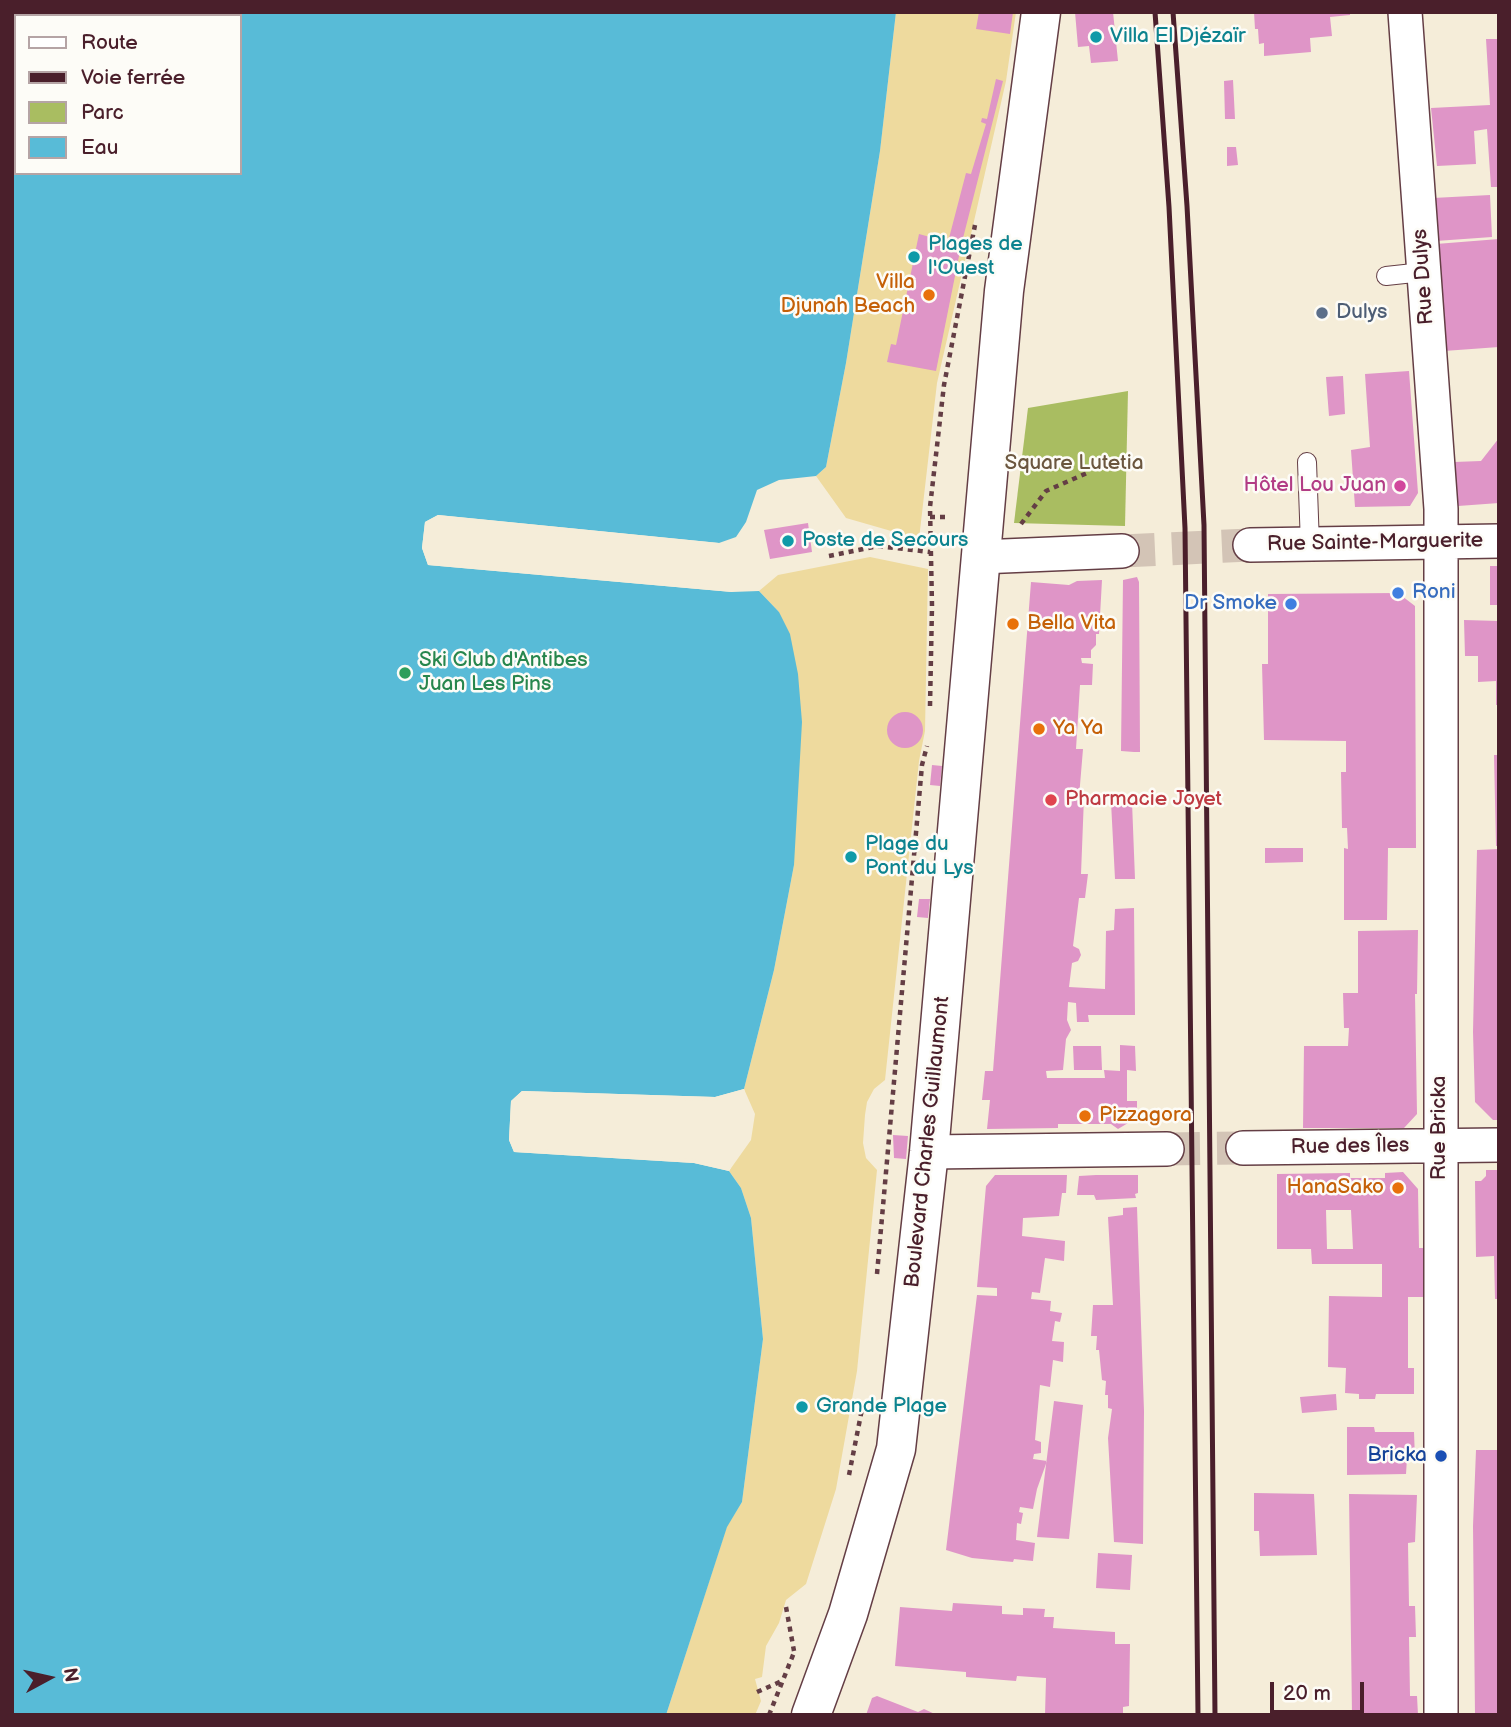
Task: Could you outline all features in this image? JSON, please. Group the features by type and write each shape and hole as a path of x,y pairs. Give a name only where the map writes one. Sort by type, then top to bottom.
{"main road":[{"name":"Boulevard Charles Guillaumont","path":"811,1715 848,1614 896,1448 929,1152 1004,292 1041,12"}],"street":[{"name":"Rue Dulys","path":"1405,12 1442,542"},
{"name":"Rue Sainte-Marguerite","path":"1251,545 1499,541"},
{"name":"Rue Bricka","path":"1441,1715 1442,542"},
{"path":"981,557 1122,551"},
{"name":"Rue des Îles","path":"1243,1148 1499,1145"},
{"path":"929,1152 1167,1149"}],"lane":[{"path":"1386,276 1423,272"},
{"path":"1307,463 1310,545"}],"path":[{"path":"1018,528 1046,491 1087,473"},
{"path":"829,556 878,546 930,552 930,713"},
{"path":"877,1280 922,765 929,737"},
{"path":"848,1479 863,1402"},
{"path":"786,1607 794,1651"},
{"path":"769,1715 798,1641"},
{"path":"758,1692 782,1681"}],"green space":[{"name":"Square Lutetia","path":"1128,391 1125,526 1014,523 1028,408"}],"sand":[{"name":"Plages de l'Ouest","path":"896,12 1016,12 1006,81 937,383 919,539 846,518 816,476 826,467 846,363 880,151"},
{"path":"870,557 928,569 925,731 919,761 885,1080 874,1089 867,1102 865,1115 863,1143 866,1158 877,1170 857,1371 836,1489 806,1584 786,1600 779,1623 766,1646 762,1677 755,1679 761,1701 755,1715 666,1715 727,1526 742,1502 763,1339 751,1218 741,1188 729,1171 751,1140 755,1114 744,1089 774,970 794,865 779,612 759,591 778,575"}],"water":[{"path":"12,12 896,12 880,151 846,363 826,467 816,476 779,480 757,490 746,522 736,537 719,543 438,515 425,522 422,548 428,565 732,592 759,591 779,612 790,634 798,674 802,722 794,865 774,970 744,1089 715,1097 522,1091 511,1101 509,1140 514,1152 694,1163 729,1171 741,1188 751,1218 763,1339 742,1502 727,1527 666,1715 12,1715"}],"pier":[{"path":"438,515 719,543 720,547 439,518 429,524 425,548 430,562 731,588 732,592 428,565 422,548 425,522"},
{"path":"744,1089 745,1092 716,1101 523,1095 514,1103 512,1140 516,1148 694,1159 731,1168 729,1171 694,1163 514,1152 509,1140 511,1101 522,1091 715,1097"}],"building":[{"path":"979,12 1013,12 1010,34 976,29"},
{"name":"Villa El Djézaïr","path":"1075,12 1113,12 1118,61 1091,63 1089,46 1078,47"},
{"path":"1254,12 1350,12 1350,15 1330,17 1332,36 1310,38 1311,52 1264,56 1264,43 1259,44"},
{"path":"1486,39 1499,39 1499,187 1491,187 1487,129 1474,131 1476,164 1437,166 1431,108 1490,105"},
{"name":"Villa Djunah Beach","path":"996,79 1003,81 961,246 936,371 887,362 891,344 896,345 919,234 948,242 966,173 971,174 986,124 981,122 982,118 987,119"},
{"path":"1233,80 1235,119 1225,119 1224,81"},
{"path":"1227,147 1236,147 1238,165 1227,166"},
{"path":"1490,195 1492,237 1436,241 1433,198"},
{"path":"1499,239 1499,347 1444,351 1436,244"},
{"path":"1409,371 1418,493 1410,506 1355,507 1351,450 1370,447 1365,374"},
{"path":"1343,376 1345,414 1329,416 1326,377"},
{"path":"1499,438 1499,503 1458,506 1454,462 1481,461"},
{"name":"Poste de Secours","path":"808,523 812,552 770,559 764,530"},
{"path":"1490,566 1499,566 1499,605 1490,605"},
{"path":"1137,577 1140,752 1134,752 1121,751 1123,580"},
{"path":"1102,580 1099,634 1096,634 1096,645 1091,650 1091,658 1081,658 1082,663 1093,664 1092,685 1080,685 1076,749 1083,749 1079,797 1084,797 1081,874 1088,874 1085,898 1079,898 1073,946 1079,949 1081,955 1078,961 1072,963 1069,987 1105,989 1106,931 1114,930 1115,909 1134,908 1135,1015 1088,1015 1089,1022 1077,1022 1076,1003 1068,1002 1067,1020 1071,1030 1066,1039 1063,1070 1046,1071 1047,1078 1105,1078 1104,1070 1120,1071 1120,1045 1135,1046 1136,1071 1127,1070 1127,1101 1137,1101 1137,1122 1128,1123 1118,1129 1111,1124 1058,1124 1058,1128 987,1129 990,1100 982,1100 985,1071 993,1071 1031,582 1069,585 1077,581"},
{"path":"1398,593 1415,606 1416,848 1388,848 1387,920 1344,920 1344,848 1348,849 1347,828 1342,828 1341,772 1346,772 1346,741 1264,740 1262,664 1268,664 1268,594"},
{"path":"1464,620 1499,621 1499,705 1496,705 1496,681 1478,682 1478,656 1465,656"},
{"path":"905,712 917,718 923,730 917,742 905,748 893,742 887,730 893,718"},
{"path":"1494,755 1499,755 1499,846 1496,846"},
{"path":"932,765 942,766 940,786 930,785"},
{"path":"1111,802 1132,802 1135,879 1115,879"},
{"path":"1265,848 1303,848 1303,862 1265,863"},
{"path":"1499,849 1499,1120 1493,1120 1475,1102 1473,1032 1477,850"},
{"path":"919,899 930,899 928,918 917,917"},
{"path":"1418,930 1415,994 1417,1114 1404,1128 1303,1128 1304,1046 1348,1046 1349,1028 1344,1028 1343,993 1358,993 1358,931"},
{"path":"1073,1046 1101,1046 1102,1070 1074,1070"},
{"path":"893,1135 908,1136 906,1159 894,1158"},
{"path":"1486,1170 1499,1170 1499,1299 1495,1299 1494,1256 1476,1257 1475,1181 1481,1181 1486,1176"},
{"path":"1403,1172 1418,1189 1419,1248 1428,1248 1427,1297 1408,1297 1408,1368 1414,1368 1414,1394 1376,1394 1375,1399 1359,1399 1359,1394 1345,1393 1346,1368 1328,1367 1329,1296 1382,1297 1382,1264 1312,1264 1311,1249 1277,1249 1277,1174 1350,1173 1350,1178 1385,1178 1385,1173","holes":["1326,1210 1351,1210 1353,1249 1327,1249"]},
{"path":"995,1175 1067,1175 1066,1193 1062,1193 1059,1216 1023,1218 1022,1236 1065,1241 1064,1261 1045,1258 1040,1293 1032,1292 1031,1299 1051,1301 1050,1311 1062,1313 1060,1322 1055,1321 1052,1341 1064,1342 1063,1362 1053,1360 1050,1387 1040,1385 1035,1440 1041,1442 1041,1453 1034,1454 1033,1459 1047,1461 1033,1509 1020,1507 1019,1512 1023,1513 1021,1524 1017,1523 1016,1540 1035,1543 1033,1561 972,1558 946,1550 977,1295 997,1296 997,1288 977,1287 986,1186"},
{"path":"1138,1175 1136,1198 1096,1200 1094,1195 1077,1195 1079,1176"},
{"path":"1137,1207 1144,1411 1143,1544 1114,1542 1108,1438 1112,1409 1108,1408 1108,1395 1105,1395 1106,1381 1102,1380 1099,1350 1096,1350 1097,1336 1091,1336 1093,1305 1113,1305 1108,1217 1123,1215 1123,1208"},
{"path":"1336,1394 1337,1410 1302,1413 1300,1397"},
{"path":"1054,1401 1083,1405 1069,1539 1037,1537"},
{"path":"1347,1427 1374,1427 1375,1432 1414,1432 1415,1459 1407,1458 1406,1474 1347,1475"},
{"path":"1476,1450 1499,1450 1499,1715 1475,1715 1473,1526"},
{"path":"1254,1493 1314,1494 1317,1555 1260,1556 1259,1531 1254,1531"},
{"path":"1349,1494 1417,1495 1415,1542 1408,1543 1409,1606 1415,1606 1416,1637 1409,1637 1410,1696 1417,1696 1418,1715 1352,1715"},
{"path":"1098,1553 1132,1555 1130,1590 1096,1588"},
{"path":"953,1603 1002,1606 1002,1614 1023,1615 1023,1608 1045,1609 1044,1617 1054,1617 1053,1628 1115,1632 1115,1644 1130,1644 1129,1706 1123,1707 1123,1715 1045,1715 1046,1678 1017,1676 1016,1681 966,1677 966,1672 895,1666 900,1607 952,1611"},
{"path":"877,1696 918,1712 924,1709 937,1715 866,1715 872,1698"}],"tunnel":[{"path":"1122,551 1250,545"},
{"path":"1167,1149 1243,1148"}],"railway":[{"path":"1155,12 1169,207 1185,528 1198,1715"},
{"path":"1173,12 1187,206 1204,525 1215,1715"}],"place":[{"name":"Villa El Djézaïr","path":"1096,37"},
{"name":"Plages de l'Ouest","path":"914,257"},
{"name":"Villa Djunah Beach","path":"929,295"},
{"name":"Dulys","path":"1322,313"},
{"name":"Hôtel Lou Juan","path":"1400,486"},
{"name":"Poste de Secours","path":"788,541"},
{"name":"Roni","path":"1398,593"},
{"name":"Dr Smoke","path":"1291,604"},
{"name":"Bella Vita","path":"1013,624"},
{"name":"Ski Club d'Antibes Juan Les Pins","path":"405,673"},
{"name":"Ya Ya","path":"1039,729"},
{"name":"Pharmacie Joyet","path":"1051,800"},
{"name":"Plage du Pont du Lys","path":"851,857"},
{"name":"Pizzagora","path":"1085,1116"},
{"name":"HanaSako","path":"1398,1188"},
{"name":"Grande Plage","path":"802,1407"},
{"name":"Bricka","path":"1441,1456"}]}
